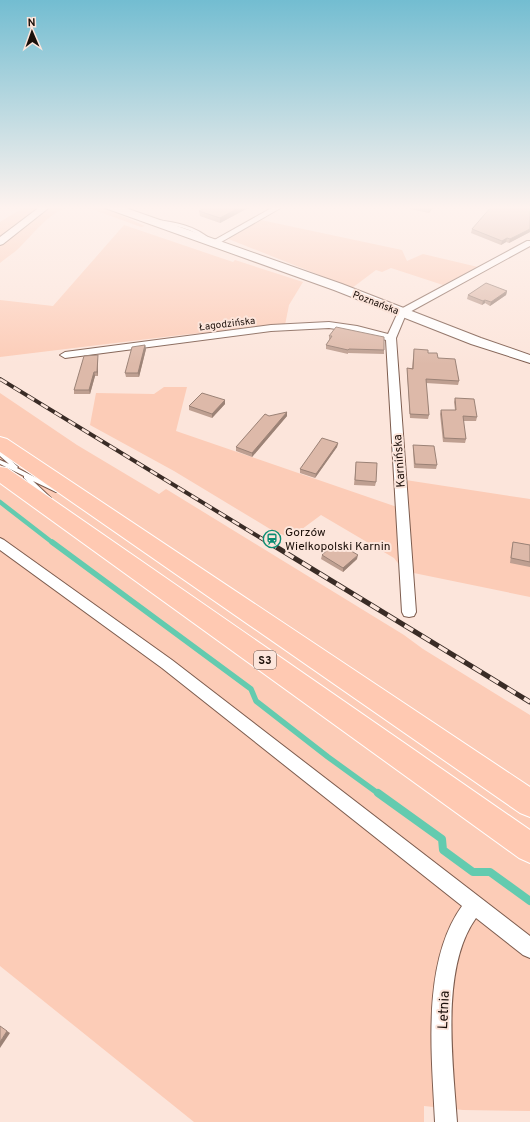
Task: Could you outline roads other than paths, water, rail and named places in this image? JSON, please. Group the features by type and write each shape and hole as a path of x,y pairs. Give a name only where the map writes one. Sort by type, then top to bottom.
{"highway":[{"name":"S3","path":"0,443 530,803"},
{"name":"S3","path":"10,473 88,535 530,848"}],"main road":[{"name":"Poznańska","path":"255,258 338,287 476,341 530,359"}],"street":[{"path":"402,312 502,258"},
{"name":"Karnińska","path":"402,312 391,338 409,612"},
{"name":"Łagodzińska","path":"64,355 233,332 329,325 357,329 391,338"},
{"path":"0,542 166,664 530,948"},
{"name":"Letnia","path":"446,1122 441,1006 448,961 461,925 474,905"}],"lane":[{"path":"0,453 10,473"},
{"path":"0,462 10,473 111,518"}],"waterway":[{"path":"0,502 53,543"},
{"path":"52,542 251,689 256,701 328,757 379,794"},
{"path":"378,793 442,839 443,850 473,872 490,872 530,901"}],"railway":[{"path":"0,379 269,543"},
{"path":"268,542 530,702"}],"place":[{"name":"Gorzów Wielkopolski Karnin","path":"272,539"}]}
